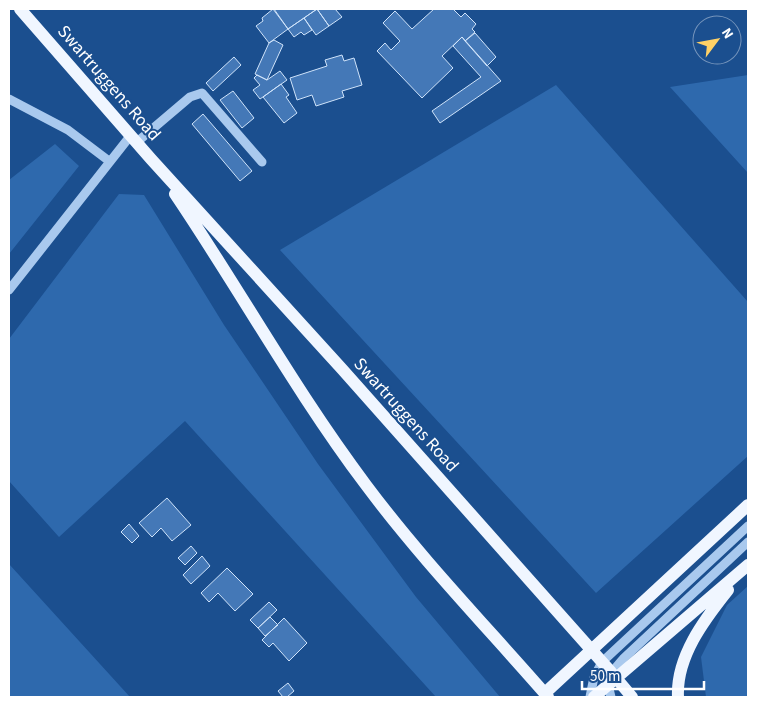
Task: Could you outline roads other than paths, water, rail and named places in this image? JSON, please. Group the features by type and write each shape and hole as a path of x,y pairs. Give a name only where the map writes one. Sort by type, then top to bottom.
{"main road":[{"name":"Swartruggens Road","path":"20,9 592,650 602,662 612,683 632,697"},
{"name":"Swartruggens Road","path":"152,159 212,249 328,433 366,485 428,561 546,695"},
{"path":"546,695 748,505"},
{"path":"594,697 746,566"},
{"path":"678,697 679,678 696,634 746,566"}],"lane":[{"path":"9,290 109,161 134,139 190,96 202,93 262,162"},
{"path":"9,100 68,130 109,161"},
{"path":"590,697 594,677 602,662 748,526"},
{"path":"612,683 624,658 748,542"}]}
